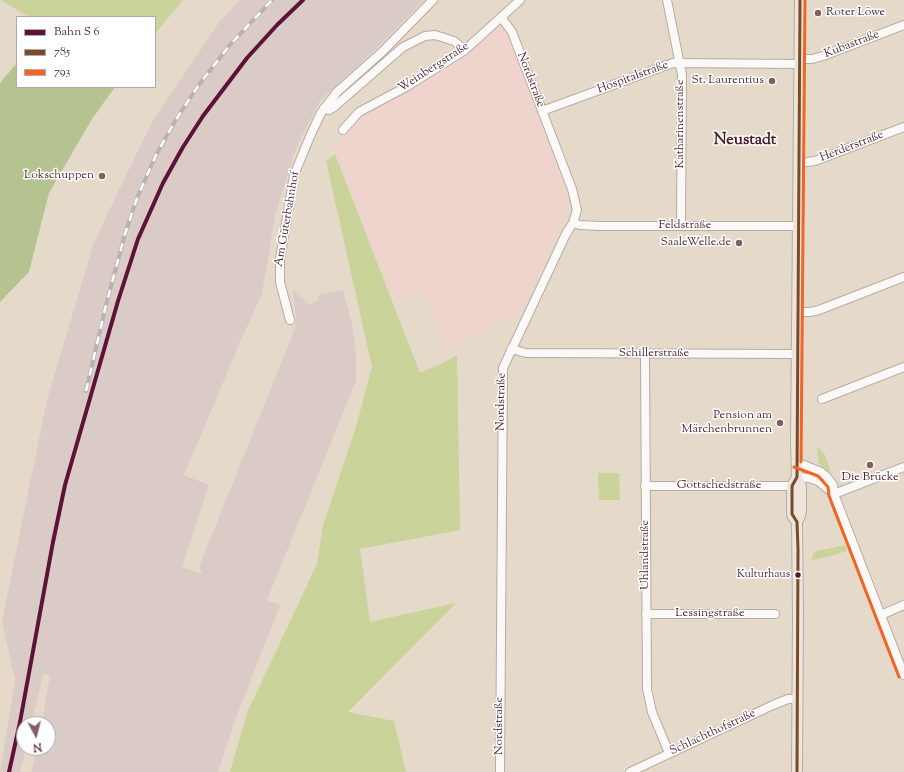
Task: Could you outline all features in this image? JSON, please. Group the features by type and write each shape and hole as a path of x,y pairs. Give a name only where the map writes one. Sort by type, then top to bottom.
{"main road":[{"path":"797,772 797,522 800,516 801,486 794,481 796,462 798,354 800,0"}],"street":[{"name":"Am Güterbahnhof","path":"290,320 280,282 279,270 281,251 294,175 311,134 324,108 337,92 382,52 433,0"},
{"name":"Weinbergstraße","path":"343,130 359,112 406,87 465,50 520,0"},
{"name":"Katharinenstraße","path":"667,0 680,63 682,88 681,226"},
{"name":"Nordstraße","path":"500,772 502,373 504,364 573,223 577,210 574,193 542,110 510,29 501,17"},
{"name":"Kubastraße","path":"800,62 823,56 904,24"},
{"path":"324,108 329,110 332,109 403,47 424,36 435,35 454,41 465,50"},
{"name":"Hospitalstraße","path":"542,110 670,64 800,62"},
{"name":"Herderstraße","path":"799,162 815,161 904,126"},
{"name":"Feldstraße","path":"573,223 599,226 799,226"},
{"path":"798,312 819,310 904,277"},
{"name":"Schillerstraße","path":"511,349 526,353 798,354"},
{"name":"Uhlandstraße","path":"646,354 645,486 647,689 652,712 669,753"},
{"path":"822,399 904,367"},
{"path":"796,462 824,474 833,485 834,494 904,675"},
{"path":"834,494 904,467"},
{"name":"Gottschedstraße","path":"645,486 794,481 809,478 818,481 834,494"},
{"path":"881,614 904,605"},
{"name":"Lessingstraße","path":"646,614 774,614"},
{"name":"Schlachthofstraße","path":"630,772 773,705 788,699 798,699"}],"shaded area":[{"path":"240,0 424,0 381,44 320,101 296,148 275,216 262,294 184,475 209,485 182,567 202,574 199,567 295,328 296,318 293,290 310,305 319,299 318,295 343,290 352,324 356,354 356,381 267,600 280,605 234,723 218,772 31,772 36,756 56,756 56,716 43,716 50,675 43,674 33,716 16,716 16,756 24,756 20,772 0,772 15,680 2,621 47,400 93,245 152,122 220,21"},
{"path":"496,29 505,30 507,34 563,178 567,201 565,219 531,285 520,313 475,333 446,354 440,332 425,293 391,298 333,146 361,114 465,58"}],"green space":[{"path":"1,0 183,0 156,33 156,16 27,16"},
{"path":"16,64 16,88 114,88 92,119 49,193 29,272 0,302 0,83"},
{"path":"335,154 420,373 457,355 460,530 360,549 370,622 456,603 348,712 394,721 406,772 230,772 247,713 317,564 323,525 356,427 372,367 326,161"},
{"path":"817,448 819,448 825,455 831,472 819,464"},
{"path":"598,473 619,473 620,500 599,500"},
{"path":"845,545 847,551 811,560 814,552"}],"railway":[{"path":"86,391 106,305 125,234 137,198 156,155 175,121 198,86 229,46 272,0"}],"transit line":[{"path":"9,772 20,722 65,485 118,301 138,239 163,183 183,147 203,116 247,58 277,25 303,0"},
{"name":"785","path":"797,772 798,549 797,522 792,514 792,486 797,477 800,0"},
{"name":"793","path":"801,462 805,0"},
{"name":"793","path":"794,467 818,476 828,487 829,496 899,677"}],"place":[{"name":"Roter Löwe","path":"818,13"},
{"name":"St. Laurentius","path":"772,81"},
{"name":"Lokschuppen","path":"102,176"},
{"name":"SaaleWelle.de","path":"739,243"},
{"name":"Pension am Märchenbrunnen","path":"780,423"},
{"name":"Die Brücke","path":"870,465"},
{"name":"Kulturhaus","path":"798,575"}],"district":[{"name":"Neustadt","path":"745,141"}]}
